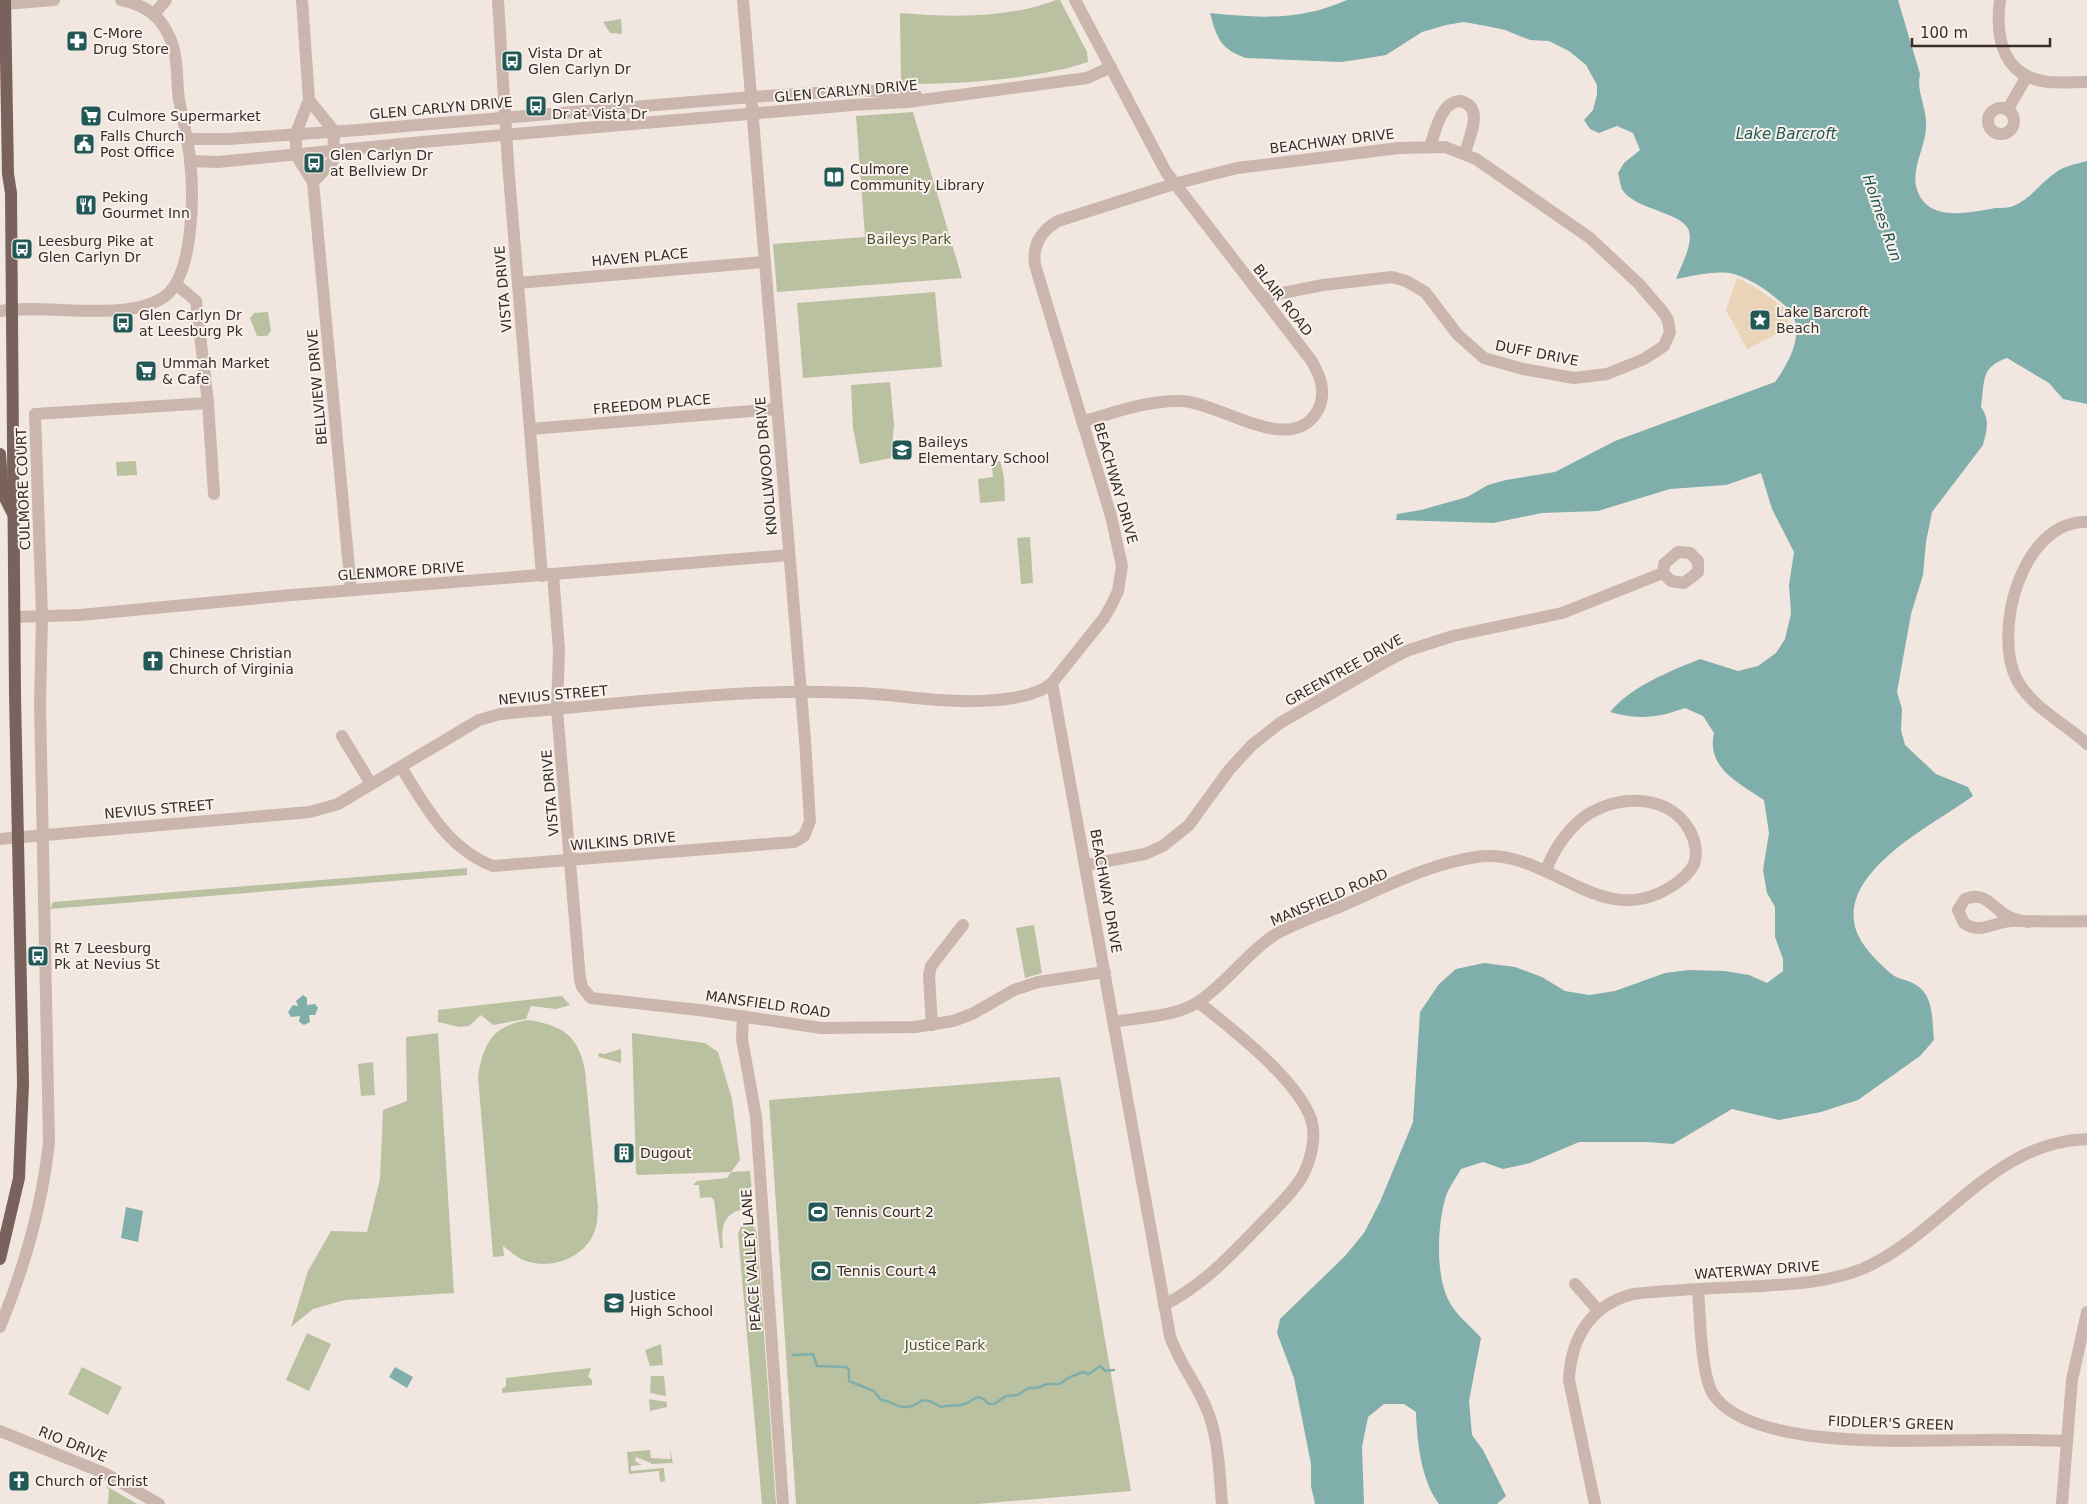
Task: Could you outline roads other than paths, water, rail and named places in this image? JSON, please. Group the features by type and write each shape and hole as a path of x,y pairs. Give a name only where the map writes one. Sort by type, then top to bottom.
{"main road":[{"path":"0,1259 14,1204 22,1149 23,1084 14,516 5,310 11,193 4,178 2,25 5,2"},
{"path":"0,454 3,494 14,516"}],"street":[{"path":"5,2 54,0"},
{"path":"5,310 130,309 154,303 177,284 188,252 190,161 173,45 164,26 154,14 136,4 121,0"},
{"path":"154,14 166,0"},
{"path":"296,155 296,133 309,100 302,0"},
{"name":"VISTA DRIVE","path":"498,0 530,429 547,575 559,642 558,710 580,979 586,994 597,999"},
{"name":"KNOLLWOOD DRIVE","path":"714,849 794,842 807,832 810,822 743,0"},
{"name":"BLAIR ROAD","path":"1075,0 1149,143 1174,184 1311,360 1321,381 1322,391 1319,408 1306,423 1292,429 1271,429 1208,406 1181,401 1151,403 1082,422"},
{"path":"2000,0 1997,20 2002,47 2013,65 2027,76 2047,82 2087,82"},
{"name":"GLEN CARLYN DRIVE","path":"190,161 218,162 334,150 936,98 1078,80 1088,78 1111,67"},
{"path":"2008,109 2027,76"},
{"name":"GLEN CARLYN DRIVE","path":"187,139 228,139 751,97 862,90 936,98"},
{"path":"309,100 334,131 333,161 313,182"},
{"path":"1430,146 1446,108 1452,103 1461,101 1471,106 1475,116 1464,153"},
{"name":"BEACHWAY DRIVE","path":"1222,1504 1211,1420 1198,1391 1174,1348 1164,1305 1052,682 1104,618 1118,591 1121,578 1120,550 1035,265 1034,257 1038,240 1050,226 1058,221 1174,184 1237,168 1430,146 1464,153 1590,238 1639,284 1663,312 1669,325"},
{"name":"BELLVIEW DRIVE","path":"296,155 313,182 351,590"},
{"name":"HAVEN PLACE","path":"518,283 764,262"},
{"name":"DUFF DRIVE","path":"1262,297 1331,283 1392,277 1406,281 1425,292 1458,336 1484,358 1523,369 1574,378 1607,374 1655,353 1668,338 1669,325"},
{"path":"177,284 196,301 208,403 214,494"},
{"name":"CULMORE COURT","path":"42,616 35,414 208,403"},
{"name":"FREEDOM PLACE","path":"530,429 776,408"},
{"path":"2087,522 2060,528 2040,544 2022,579 2010,614 2008,629 2010,661 2026,693 2047,713 2087,744"},
{"name":"GLENMORE DRIVE","path":"15,617 80,615 351,590 789,555"},
{"name":"GREENTREE DRIVE","path":"1086,865 1145,854 1163,846 1189,825 1228,770 1252,745 1280,723 1386,661 1408,650 1453,636 1562,613 1663,573"},
{"path":"0,1327 30,1246 40,1204 49,1142 40,704 42,616"},
{"name":"NEVIUS STREET","path":"0,838 310,812 338,804 479,720 500,714 800,691 866,692 933,700 970,702 1034,693 1052,682"},
{"path":"342,736 371,784"},
{"name":"WILKINS DRIVE","path":"401,767 435,821 465,851 479,861 500,867 714,849"},
{"name":"MANSFIELD ROAD","path":"1114,1022 1180,1010 1198,1002 1243,960 1276,934 1443,865 1479,856 1500,857 1525,862 1604,897 1622,902 1639,901 1661,892 1689,872 1695,863 1693,836 1685,822 1672,810 1653,802 1631,800 1608,804 1589,814 1577,825 1551,856 1546,871"},
{"path":"2028,922 2005,915 1983,897 1976,896 1965,899 1958,910 1964,923 1971,927 1979,928 1998,922 2013,921 2028,922 2087,921"},
{"path":"932,1025 929,976 931,966 962,925"},
{"name":"MANSFIELD ROAD","path":"597,999 743,1016 821,1028 932,1025 972,1014 1022,986 1068,976 1105,972"},
{"path":"1164,1305 1204,1281 1280,1204 1302,1177 1313,1142 1311,1119 1295,1091 1229,1027 1198,1002"},
{"name":"PEACE VALLEY LANE","path":"743,1016 742,1039 756,1118 783,1504"},
{"name":"WATERWAY DRIVE","path":"1595,1504 1569,1380 1569,1365 1579,1334 1598,1310 1621,1297 1633,1294 1809,1283 1856,1271 1901,1248 1983,1180 2017,1157 2052,1144 2087,1139"},
{"path":"1575,1284 1598,1310"},
{"name":"FIDDLER'S GREEN","path":"1698,1290 1705,1368 1710,1388 1725,1406 1758,1423 1833,1438 1909,1441 2065,1441"},
{"path":"2062,1504 2065,1441 2072,1380 2087,1312"},
{"name":"RIO DRIVE","path":"0,1430 104,1473 159,1504"}],"water":[{"name":"Lake Barcroft","path":"1347,0 1898,0 1920,74 1919,87 1926,126 1915,178 1920,197 1927,205 1936,210 1957,213 2010,207 2025,199 2059,171 2087,161 2087,404 2063,399 2049,383 2007,358 1992,366 1985,376 1981,407 1987,421 1983,445 1932,512 1926,542 1923,575 1911,614 1897,692 1902,709 1901,730 1905,745 1936,774 1968,787 1973,796 1894,850 1876,867 1862,886 1854,906 1857,934 1869,952 1892,975 1916,985 1926,995 1931,1009 1934,1040 1920,1056 1858,1100 1821,1112 1779,1120 1732,1109 1673,1144 1579,1142 1530,1163 1503,1169 1483,1162 1461,1169 1447,1193 1443,1208 1439,1236 1440,1265 1445,1292 1450,1303 1481,1338 1469,1401 1472,1435 1483,1450 1506,1496 1497,1504 1439,1504 1428,1484 1421,1460 1416,1412 1404,1404 1384,1404 1368,1417 1362,1447 1364,1504 1315,1504 1311,1486 1311,1464 1294,1378 1277,1333 1280,1319 1345,1256 1364,1233 1380,1202 1413,1122 1420,1012 1439,984 1456,969 1484,963 1515,967 1542,977 1565,991 1589,995 1615,991 1665,973 1689,970 1724,971 1749,975 1767,983 1783,971 1783,959 1775,937 1775,907 1767,893 1763,870 1769,833 1764,800 1735,781 1720,765 1715,756 1713,745 1714,733 1703,716 1685,708 1648,717 1610,712 1640,687 1700,659 1738,671 1758,666 1776,653 1785,639 1791,614 1789,585 1794,552 1772,509 1761,473 1726,485 1670,489 1598,511 1542,513 1493,523 1396,520 1397,514 1421,510 1467,497 1488,485 1506,480 1555,472 1615,441 1775,382 1792,352 1795,343 1796,326 1792,314 1782,303 1763,288 1739,276 1729,273 1716,273 1676,279 1688,249 1689,231 1679,220 1639,203 1623,190 1618,173 1624,163 1640,150 1633,133 1617,126 1599,133 1590,129 1584,120 1593,110 1597,85 1586,65 1569,51 1549,41 1530,40 1505,30 1464,22 1422,32 1386,55 1362,59 1341,62 1246,58 1230,51 1221,41 1210,13 1262,17 1296,15 1330,7"},
{"path":"303,995 307,998 307,1005 315,1004 318,1008 315,1015 309,1015 310,1022 304,1025 299,1022 300,1016 291,1017 288,1012 293,1005 298,1006 296,1001"},
{"path":"126,1207 143,1211 138,1242 121,1238"},
{"path":"395,1367 413,1377 407,1388 389,1377"}],"waterway":[{"path":"793,1355 813,1354 817,1366 846,1367 849,1370 849,1381 874,1391 881,1400 904,1407 914,1406 923,1400 933,1402 941,1407 961,1405 978,1397 989,1404 994,1404 1006,1396 1017,1395 1029,1388 1037,1388 1047,1384 1060,1384 1068,1378 1083,1372 1089,1374 1100,1366 1105,1371 1114,1370"}],"place":[{"name":"C-More Drug Store","path":"77,41"},
{"name":"Vista Dr at Glen Carlyn Dr","path":"512,61"},
{"name":"Glen Carlyn Dr at Vista Dr","path":"536,106"},
{"name":"Culmore Supermarket","path":"91,116"},
{"name":"Falls Church Post Office","path":"84,144"},
{"name":"Glen Carlyn Dr at Bellview Dr","path":"314,163"},
{"name":"Culmore Community Library","path":"834,177"},
{"name":"Peking Gourmet Inn","path":"86,205"},
{"name":"Leesburg Pike at Glen Carlyn Dr","path":"22,249"},
{"name":"Lake Barcroft Beach","path":"1760,320"},
{"name":"Glen Carlyn Dr at Leesburg Pk","path":"123,323"},
{"name":"Ummah Market & Cafe","path":"146,371"},
{"name":"Baileys Elementary School","path":"902,450"},
{"name":"Chinese Christian Church of Virginia","path":"153,661"},
{"name":"Rt 7 Leesburg Pk at Nevius St","path":"38,956"},
{"name":"Dugout","path":"624,1153"},
{"name":"Tennis Court 2","path":"818,1212"},
{"name":"Tennis Court 4","path":"821,1271"},
{"name":"Justice High School","path":"614,1303"},
{"name":"Church of Christ","path":"19,1481"}],"water label":[{"name":"Holmes Run","path":"1882,218"}],"park label":[{"name":"Baileys Park","path":"909,239"},
{"name":"Justice Park","path":"945,1345"}]}
